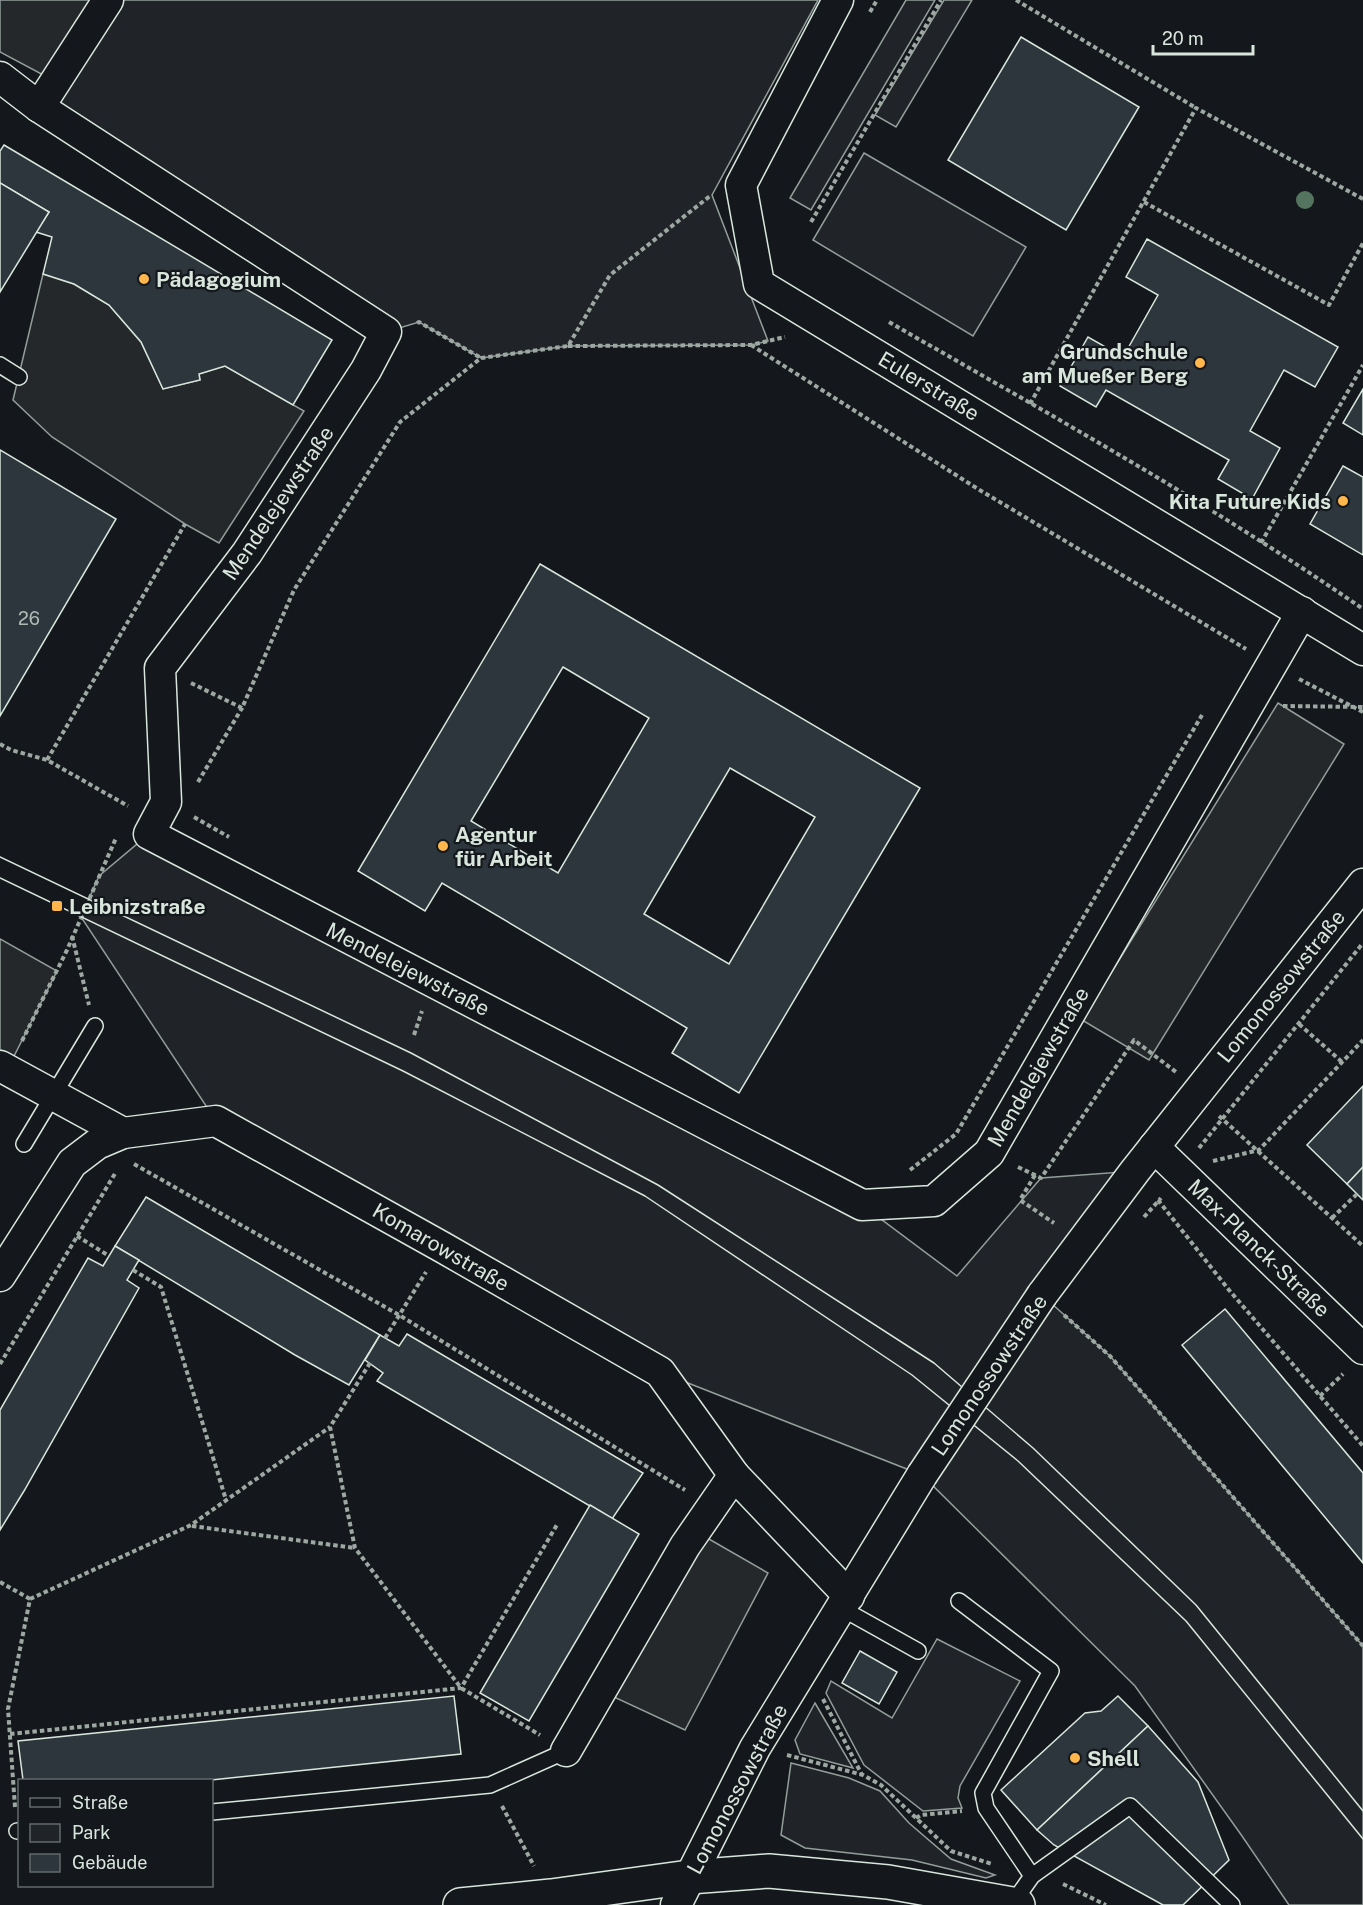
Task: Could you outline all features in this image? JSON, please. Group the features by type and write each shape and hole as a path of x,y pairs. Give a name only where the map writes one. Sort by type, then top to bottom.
{"street":[{"path":"39,107 108,0"},
{"name":"Eulerstraße","path":"838,0 741,185 759,284 1363,650"},
{"path":"0,77 39,107 386,332"},
{"name":"Mendelejewstraße","path":"160,668 247,553 366,370 386,332"},
{"name":"Mendelejewstraße","path":"174,806 149,834 862,1205 934,1202 988,1153 1302,612"},
{"path":"160,668 174,806"},
{"name":"Lomonossowstraße","path":"682,1891 754,1748 922,1475 1042,1295 1154,1147 1363,884"},
{"path":"3,1068 54,1095 115,1145"},
{"name":"Komarowstraße","path":"0,1276 72,1163 115,1145 216,1121 660,1372 734,1475 845,1602"},
{"name":"Max-Planck-Straße","path":"1154,1147 1363,1349"},
{"path":"567,1751 685,1546 734,1475"},
{"path":"460,1905 551,1896 682,1891 769,1871 1021,1895"}],"lane":[{"path":"0,365 19,377"},
{"path":"24,1144 94,1026"},
{"path":"959,1601 1051,1671 983,1793 986,1808 1021,1895 1130,1806 1232,1905"},
{"path":"845,1602 918,1651"},
{"path":"213,1812 490,1785 567,1751"}],"path":[{"path":"811,222 941,0"},
{"path":"1016,0 1196,108 1363,199"},
{"path":"1012,436 1196,108"},
{"path":"1144,201 1329,305 1363,243"},
{"path":"568,346 610,275"},
{"path":"888,321 1031,403 1282,553 1363,609"},
{"path":"386,332 419,322 481,358"},
{"path":"174,806 242,708 294,590 400,422 481,358 568,346 751,345 829,326"},
{"path":"751,345 978,489 1244,648 1238,658"},
{"path":"1242,575 1363,365"},
{"path":"47,760 185,524"},
{"path":"160,668 242,708"},
{"path":"1248,705 1363,707"},
{"path":"909,1170 956,1134 1207,707"},
{"path":"1356,708 1363,712"},
{"path":"0,744 11,750 47,760 130,808 174,806 231,838"},
{"path":"3,1068 67,950 121,828"},
{"path":"72,935 94,1026"},
{"path":"1221,1118 1363,943"},
{"path":"1299,1024 1342,1062"},
{"path":"1041,1178 1134,1040 1172,1067"},
{"path":"1143,1218 1180,1173 1193,1166 1259,1150 1363,1040"},
{"path":"0,1365 77,1236 115,1145 399,1315 712,1507"},
{"path":"1259,1150 1363,1246"},
{"path":"1135,1172 1229,1290 1363,1446"},
{"path":"1035,1175 1020,1200 1054,1223"},
{"path":"1332,1218 1357,1194"},
{"path":"77,1236 109,1256"},
{"path":"385,1338 442,1247"},
{"path":"133,1270 161,1287 226,1500"},
{"path":"1042,1295 1110,1356 1363,1646"},
{"path":"30,1599 191,1525 330,1427 369,1363"},
{"path":"330,1427 355,1548 461,1688 567,1751"},
{"path":"461,1688 558,1523"},
{"path":"191,1525 355,1548"},
{"path":"0,1582 30,1599"},
{"path":"18,1831 8,1709 30,1599"},
{"path":"806,1665 863,1775"},
{"path":"10,1734 461,1688"},
{"path":"781,1753 863,1775 881,1785 916,1818 921,1815 986,1808"},
{"path":"490,1785 551,1896"}],"green space":[{"path":"108,0 818,0 712,195 768,341 751,345 568,346 481,358 419,322 386,332 39,107"},
{"path":"906,0 935,0 811,210 790,198"},
{"path":"944,0 972,0 896,127 875,115"},
{"path":"864,153 1026,247 973,336 813,240"},
{"path":"149,834 862,1205 957,1276 1041,1178 1135,1171 1042,1295 1110,1356 1363,1646 1363,1905 1289,1905 1135,1686 922,1475 660,1372 216,1121 81,917 99,876"},
{"path":"937,1639 1020,1681 960,1786 958,1798 962,1808 923,1811 864,1765 826,1693 831,1681 892,1718"},
{"path":"815,1703 853,1768 800,1754 795,1740"},
{"path":"791,1763 849,1778 880,1791 909,1823 951,1859 995,1875 986,1878 912,1860 805,1848 781,1835"}],"shaded area":[{"path":"0,0 94,0 47,77 0,52"},
{"path":"43,274 74,284 109,305 141,342 163,389 200,380 199,374 225,366 304,411 219,543 185,524 52,437 13,400"},
{"path":"1278,703 1344,744 1149,1060 1082,1020"},
{"path":"0,939 57,971 7,1070 0,1066"},
{"path":"695,1531 768,1573 685,1730 601,1691"}],"building":[{"path":"1021,37 1139,107 1066,230 948,160"},
{"name":"Pädagogium","path":"4,145 332,340 293,405 225,366 199,374 200,380 163,389 141,342 109,305 74,284 43,274 52,237 36,232 49,212 0,183 0,151"},
{"path":"0,183 49,212 0,292"},
{"name":"Grundschule am Mueßer Berg","path":"1147,239 1338,347 1315,387 1284,370 1250,431 1280,448 1252,499 1218,479 1229,460 1106,390 1096,407 1060,386 1088,337 1123,357 1158,295 1126,277"},
{"name":"Kita Future Kids","path":"1363,389 1363,435 1343,423"},
{"path":"0,450 116,519 0,716"},
{"name":"Kita Future Kids","path":"1343,466 1363,477 1363,555 1310,524"},
{"name":"Agentur für Arbeit","path":"540,564 920,788 739,1093 672,1053 687,1028 442,883 425,911 358,871","holes":["563,667 649,718 558,873 471,821","730,768 815,817 729,964 644,914"]},
{"path":"1363,1086 1363,1167 1347,1184 1307,1145"},
{"path":"1363,1167 1363,1200 1347,1184"},
{"path":"146,1197 380,1335 349,1385 115,1246"},
{"path":"115,1246 139,1260 127,1280 139,1288 0,1530 0,1410 88,1258 103,1266"},
{"path":"1225,1309 1363,1473 1363,1563 1182,1345"},
{"path":"407,1334 643,1473 612,1519 377,1381 383,1373 365,1360 380,1335 399,1346"},
{"path":"590,1505 639,1534 529,1721 480,1693"},
{"path":"860,1651 897,1672 879,1704 842,1683"},
{"path":"454,1696 461,1754 213,1780 23,1779 18,1741"},
{"name":"Shell","path":"1118,1696 1148,1726 1037,1830 1001,1790 1085,1713 1101,1711"},
{"path":"1148,1726 1198,1782 1229,1860 1183,1905 1163,1905 1054,1845 1037,1830"}],"tram line":[{"path":"0,857 411,1053 658,1185 934,1363 1033,1448 1196,1605 1363,1811"},
{"path":"0,878 403,1071 645,1196 912,1375 1018,1461 1186,1621 1363,1839"}],"place":[{"name":"Pädagogium","path":"144,279"},
{"name":"Grundschule am Mueßer Berg","path":"1200,363"},
{"name":"Kita Future Kids","path":"1343,501"},
{"name":"Agentur für Arbeit","path":"443,846"},
{"name":"Leibnizstraße","path":"57,906"},
{"name":"Shell","path":"1075,1758"}]}
